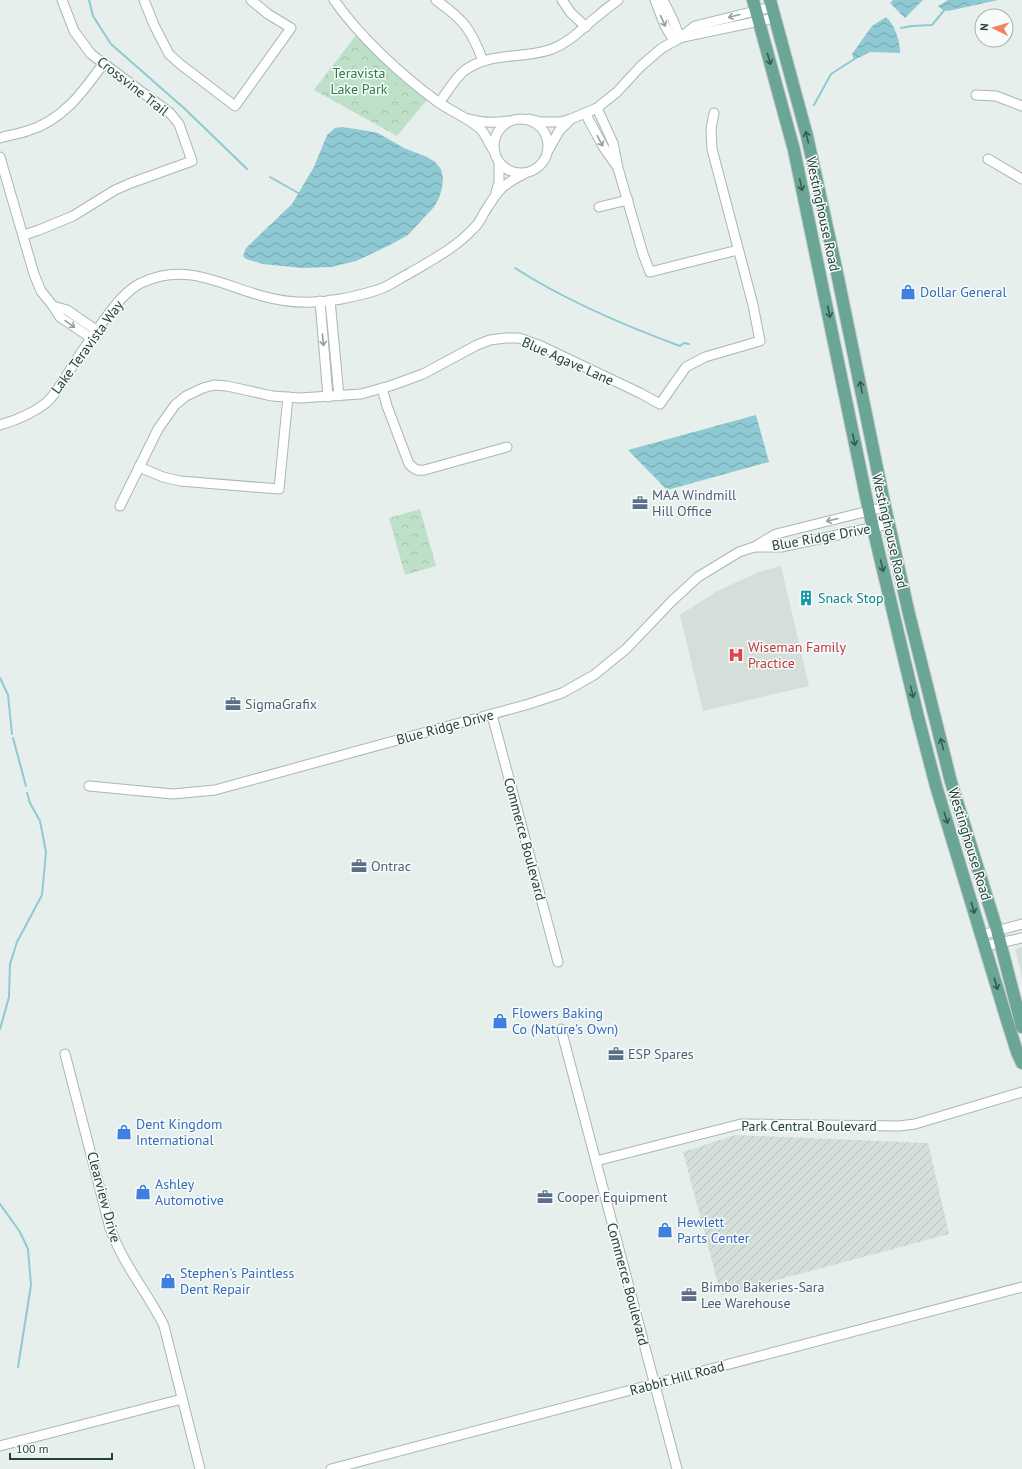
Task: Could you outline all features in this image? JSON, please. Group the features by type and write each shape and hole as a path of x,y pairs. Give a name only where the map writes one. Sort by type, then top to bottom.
{"main road":[{"name":"Westinghouse Road","path":"772,8 808,144 836,268 885,507 909,614 951,782 997,930 1022,1027"},
{"name":"Westinghouse Road","path":"755,11 794,150 869,511 936,786 1008,1024 1022,1063"}],"street":[{"name":"Crossvine Trail","path":"24,234 45,228 73,216 115,190 131,183 192,161 179,124 170,114 91,54 74,31 62,0"},
{"path":"144,0 154,26 169,54 236,106 291,28 268,14 251,0"},
{"path":"334,0 342,12 377,49 439,102 483,132 499,162 510,171 524,174 539,167 545,160 559,131 570,119"},
{"path":"436,0 464,23 474,39 483,61"},
{"path":"562,0 571,13 586,27"},
{"path":"439,102 462,72 477,63 498,57 550,49 570,40 598,15 618,0"},
{"path":"655,0 665,26 677,40"},
{"path":"663,0 673,20 677,40"},
{"path":"529,120 549,122 570,119 597,108 617,92 641,66 662,48 677,40 755,11 772,8"},
{"path":"0,138 29,131 49,121 67,108 84,90 103,64"},
{"path":"976,95 996,96 1022,106"},
{"path":"597,108 613,144 618,168 643,254 650,272 738,250"},
{"path":"585,113 604,148 618,168"},
{"name":"Blue Agave Lane","path":"120,506 158,430 175,405 186,396 203,388 214,385 300,398 361,394 423,374 477,345 490,340 519,338 541,346 660,404 686,367 705,357 760,341 753,305 712,149 711,129 714,113"},
{"path":"463,117 478,122 498,123 522,118 529,120 542,128 548,140 548,152"},
{"path":"494,151 495,137 499,130 509,121"},
{"path":"0,157 24,234 34,274 41,291 60,317 66,322 94,334"},
{"path":"988,159 1022,179"},
{"name":"Lake Teravista Way","path":"495,196 499,183 499,162"},
{"name":"Lake Teravista Way","path":"0,425 16,421 31,413 46,402 57,390 94,334 121,300 139,284 156,277 183,273 214,280 262,296 285,301 310,302 358,295 384,287 431,261 457,244 475,228 495,196 508,182 524,174"},
{"path":"599,207 628,200"},
{"path":"330,300 339,396"},
{"path":"320,301 328,397"},
{"path":"382,388 386,406 409,464 415,470 428,470 507,447"},
{"path":"139,467 163,477 180,481 279,489 288,397"},
{"name":"Blue Ridge Drive","path":"89,786 173,794 215,790 492,715 562,693 594,675 626,649 673,600 698,577 739,552 754,547 776,534 885,507"},
{"name":"Blue Ridge Drive","path":"754,547 781,546 889,524"},
{"name":"Commerce Boulevard","path":"492,715 558,962"},
{"path":"981,934 1022,924"},
{"path":"985,946 1022,938"},
{"name":"Commerce Boulevard","path":"560,1028 677,1469"},
{"name":"Clearview Drive","path":"65,1054 110,1228 121,1254 158,1313 164,1326 200,1469"},
{"name":"Park Central Boulevard","path":"596,1161 742,1124 899,1126 915,1124 1022,1092"},
{"name":"Rabbit Hill Road","path":"331,1469 1022,1287"},
{"path":"0,1446 182,1399"}],"shaded area":[{"path":"781,566 809,686 703,711 680,615 717,591 759,572"},
{"path":"1022,947 1022,977 1015,949"},
{"path":"735,1135 928,1143 949,1234 721,1295 683,1152"}],"green space":[{"name":"Teravista Lake Park","path":"356,35 390,69 427,100 397,136 314,90"},
{"path":"362,61 367,62 382,74 383,76 379,79 377,86 373,86 355,73 355,66"},
{"path":"358,79 384,96 385,101 379,111 375,112 348,95 347,91 355,80"},
{"path":"386,79 398,86 399,89 395,94 392,95 381,88 380,86"},
{"path":"420,509 436,566 405,575 389,518"}],"water":[{"path":"893,0 923,0 905,18 890,3"},
{"path":"948,0 998,0 948,11 943,10 938,6"},
{"path":"886,17 892,24 896,34 900,53 870,52 854,60 852,54 872,26"},
{"path":"342,127 378,133 404,148 427,157 435,162 441,169 443,178 439,198 434,207 408,235 356,261 331,267 302,268 263,264 246,259 243,256 246,248 292,204 314,167 327,135 335,128"},
{"path":"756,415 769,462 667,490 628,450"}],"waterway":[{"path":"89,0 93,16 111,44 185,109 247,169"},
{"path":"901,28 932,25 946,8"},
{"path":"814,105 831,74 856,58"},
{"path":"270,177 300,194"},
{"path":"515,268 534,280 595,312 680,346 684,343 689,344"},
{"path":"0,678 8,695 12,734"},
{"path":"13,738 26,786"},
{"path":"0,1029 9,997 10,964 17,942 42,895 46,852 40,821 30,803 27,793"},
{"path":"0,1204 20,1232 28,1249 31,1285 18,1367"}],"place":[{"name":"Dollar General","path":"908,292"},
{"name":"MAA Windmill Hill Office","path":"640,503"},
{"name":"Snack Stop","path":"806,598"},
{"name":"Wiseman Family Practice","path":"736,655"},
{"name":"SigmaGrafix","path":"233,704"},
{"name":"Ontrac","path":"359,866"},
{"name":"Flowers Baking Co (Nature's Own)","path":"500,1021"},
{"name":"ESP Spares","path":"616,1054"},
{"name":"Dent Kingdom International","path":"124,1132"},
{"name":"Ashley Automotive","path":"143,1192"},
{"name":"Cooper Equipment","path":"545,1197"},
{"name":"Hewlett Parts Center","path":"665,1230"},
{"name":"Stephen's Paintless Dent Repair","path":"168,1281"},
{"name":"Bimbo Bakeries-Sara Lee Warehouse","path":"689,1295"}]}
